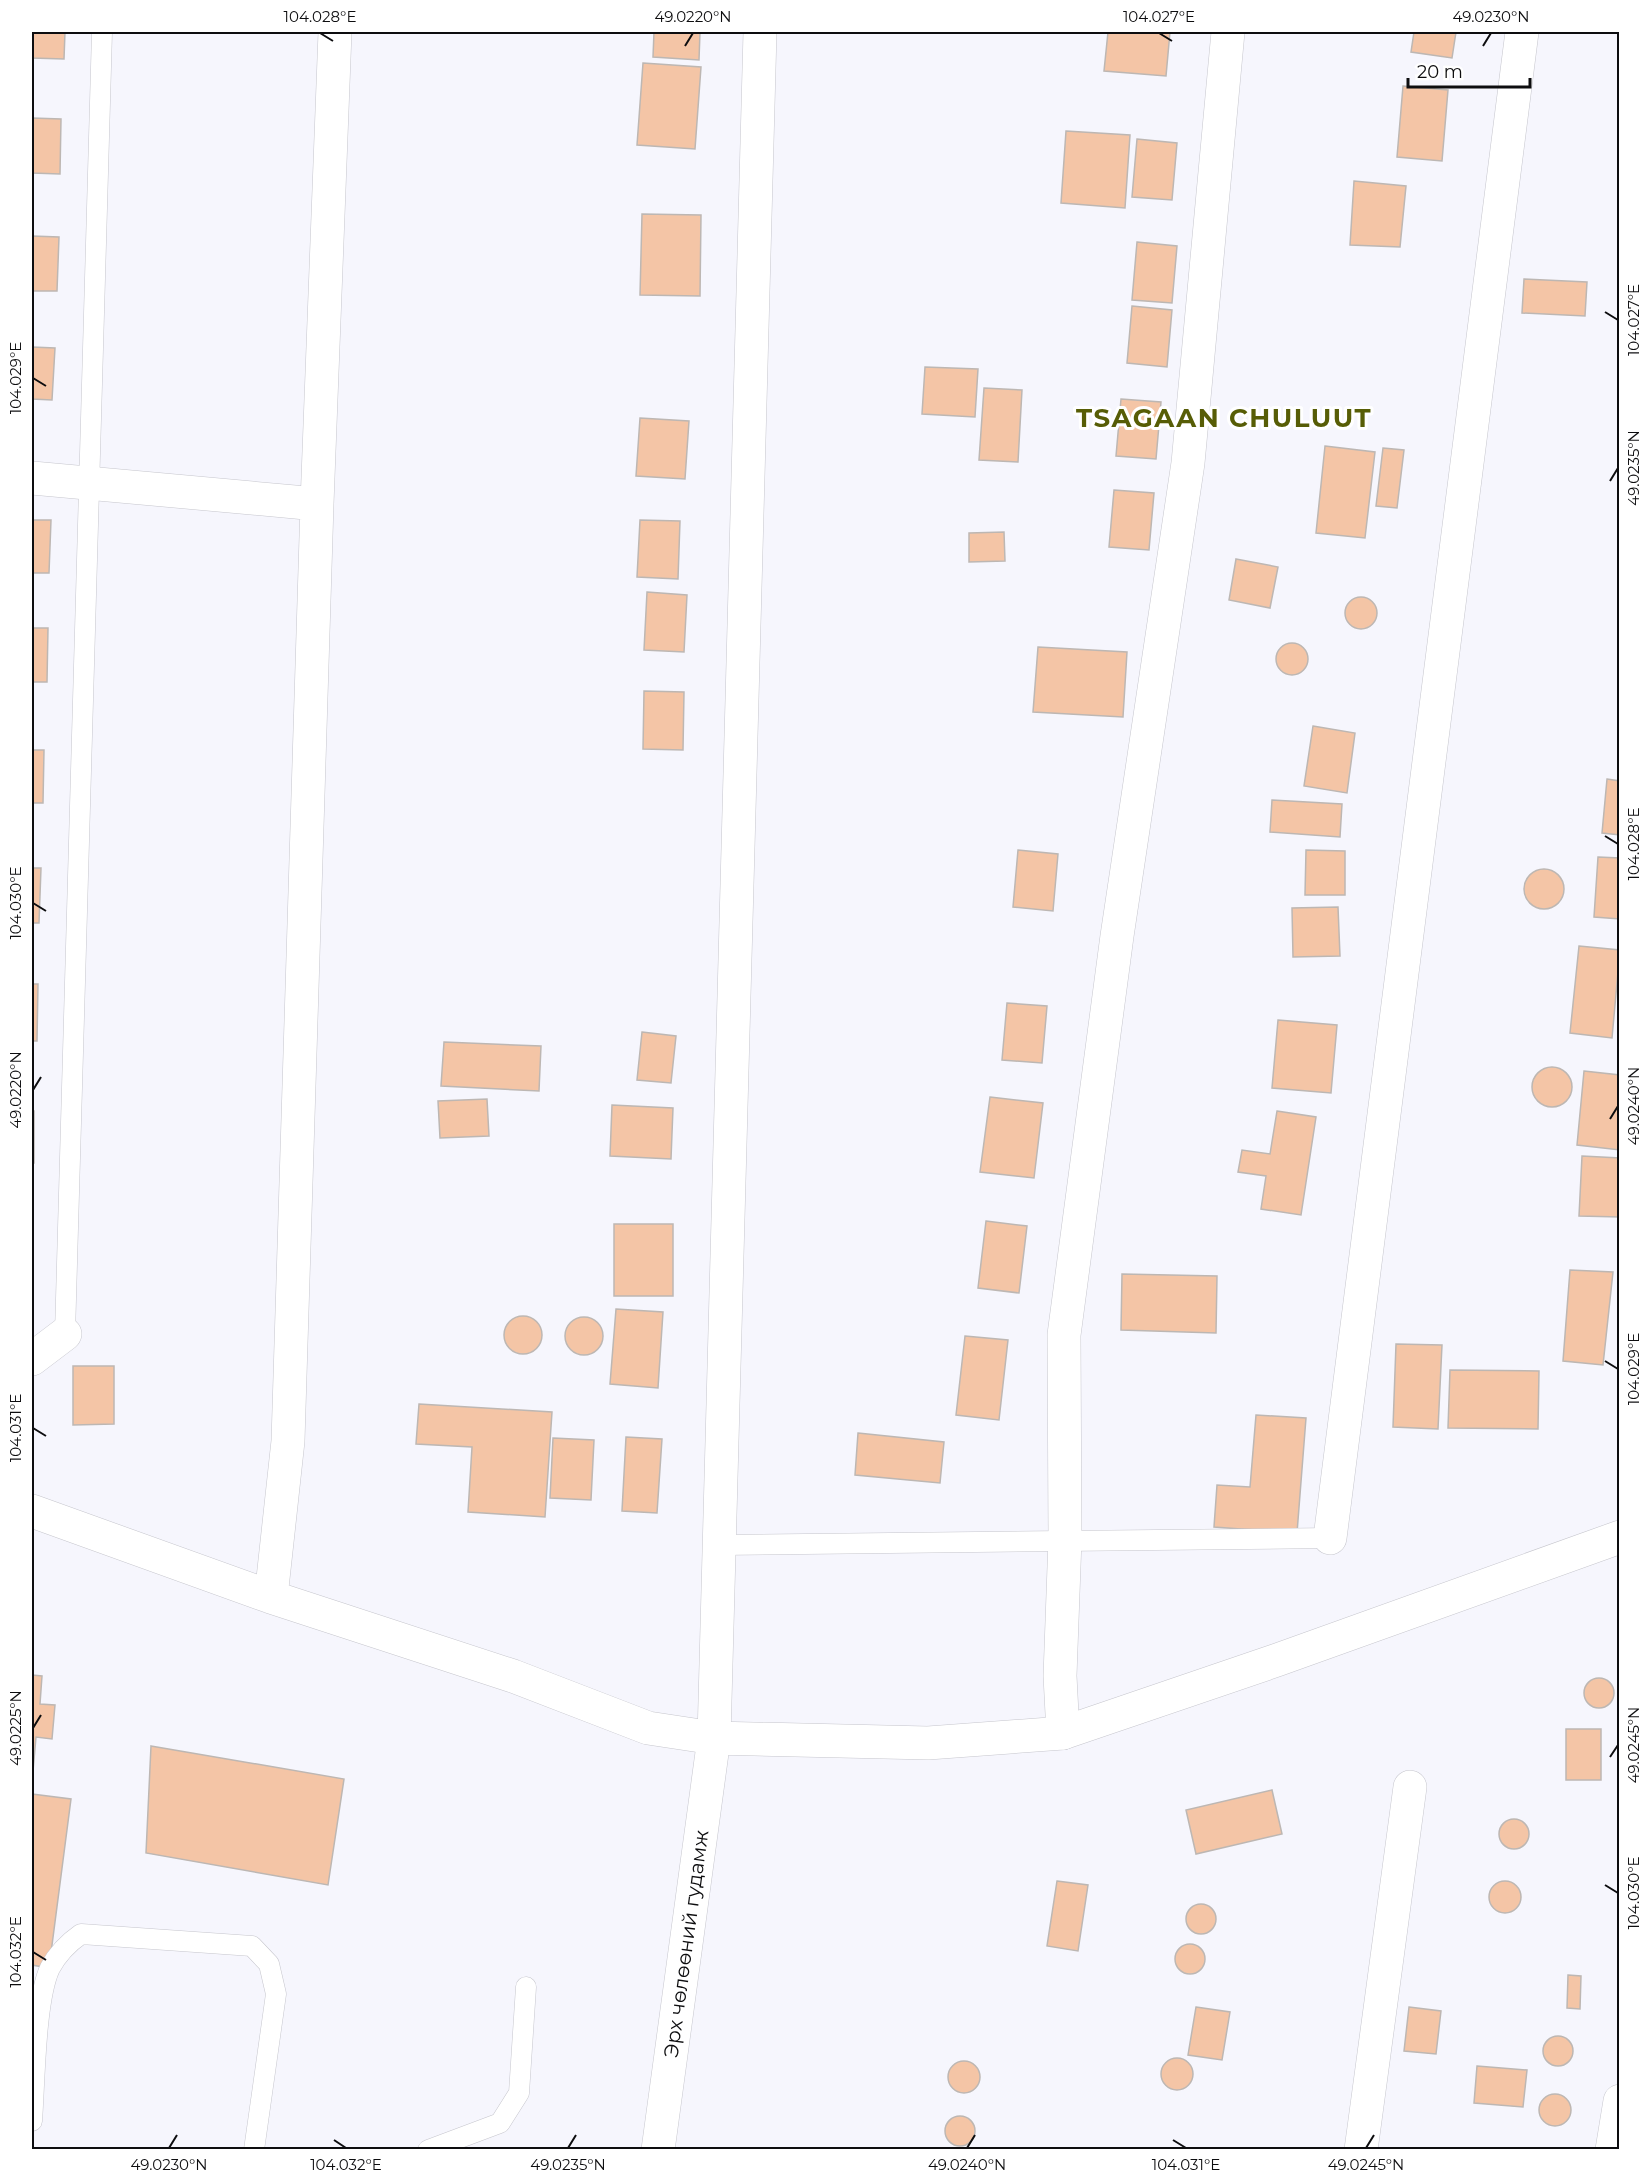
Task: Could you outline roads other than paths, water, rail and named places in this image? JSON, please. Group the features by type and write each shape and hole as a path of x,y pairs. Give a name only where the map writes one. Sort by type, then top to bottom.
{"street":[{"path":"271,1597 288,1441 317,504 335,32"},
{"name":"Эрх чөлөөний гудамж","path":"658,2150 714,1738 760,32"},
{"path":"1063,1733 1060,1676 1065,1539 1064,1335 1117,936 1188,463 1228,32"},
{"path":"1330,1538 1522,32"},
{"path":"32,478 317,504"},
{"path":"32,1359 65,1334"},
{"path":"32,1511 271,1597 513,1676 648,1728 714,1738 928,1743 1063,1733 1277,1660 1620,1537"},
{"path":"1361,2150 1410,1787"},
{"path":"1612,2150 1620,2101"}],"lane":[{"path":"65,1334 102,32"},
{"path":"719,1545 1065,1539 1330,1538"},
{"path":"32,2121 42,1998 50,1969 66,1944 81,1934 252,1946 269,1964 276,1994 254,2150"},
{"path":"428,2150 500,2123 519,2093 526,1987"}],"district":[{"name":"TSAGAAN CHULUUT","path":"1224,418"}]}
